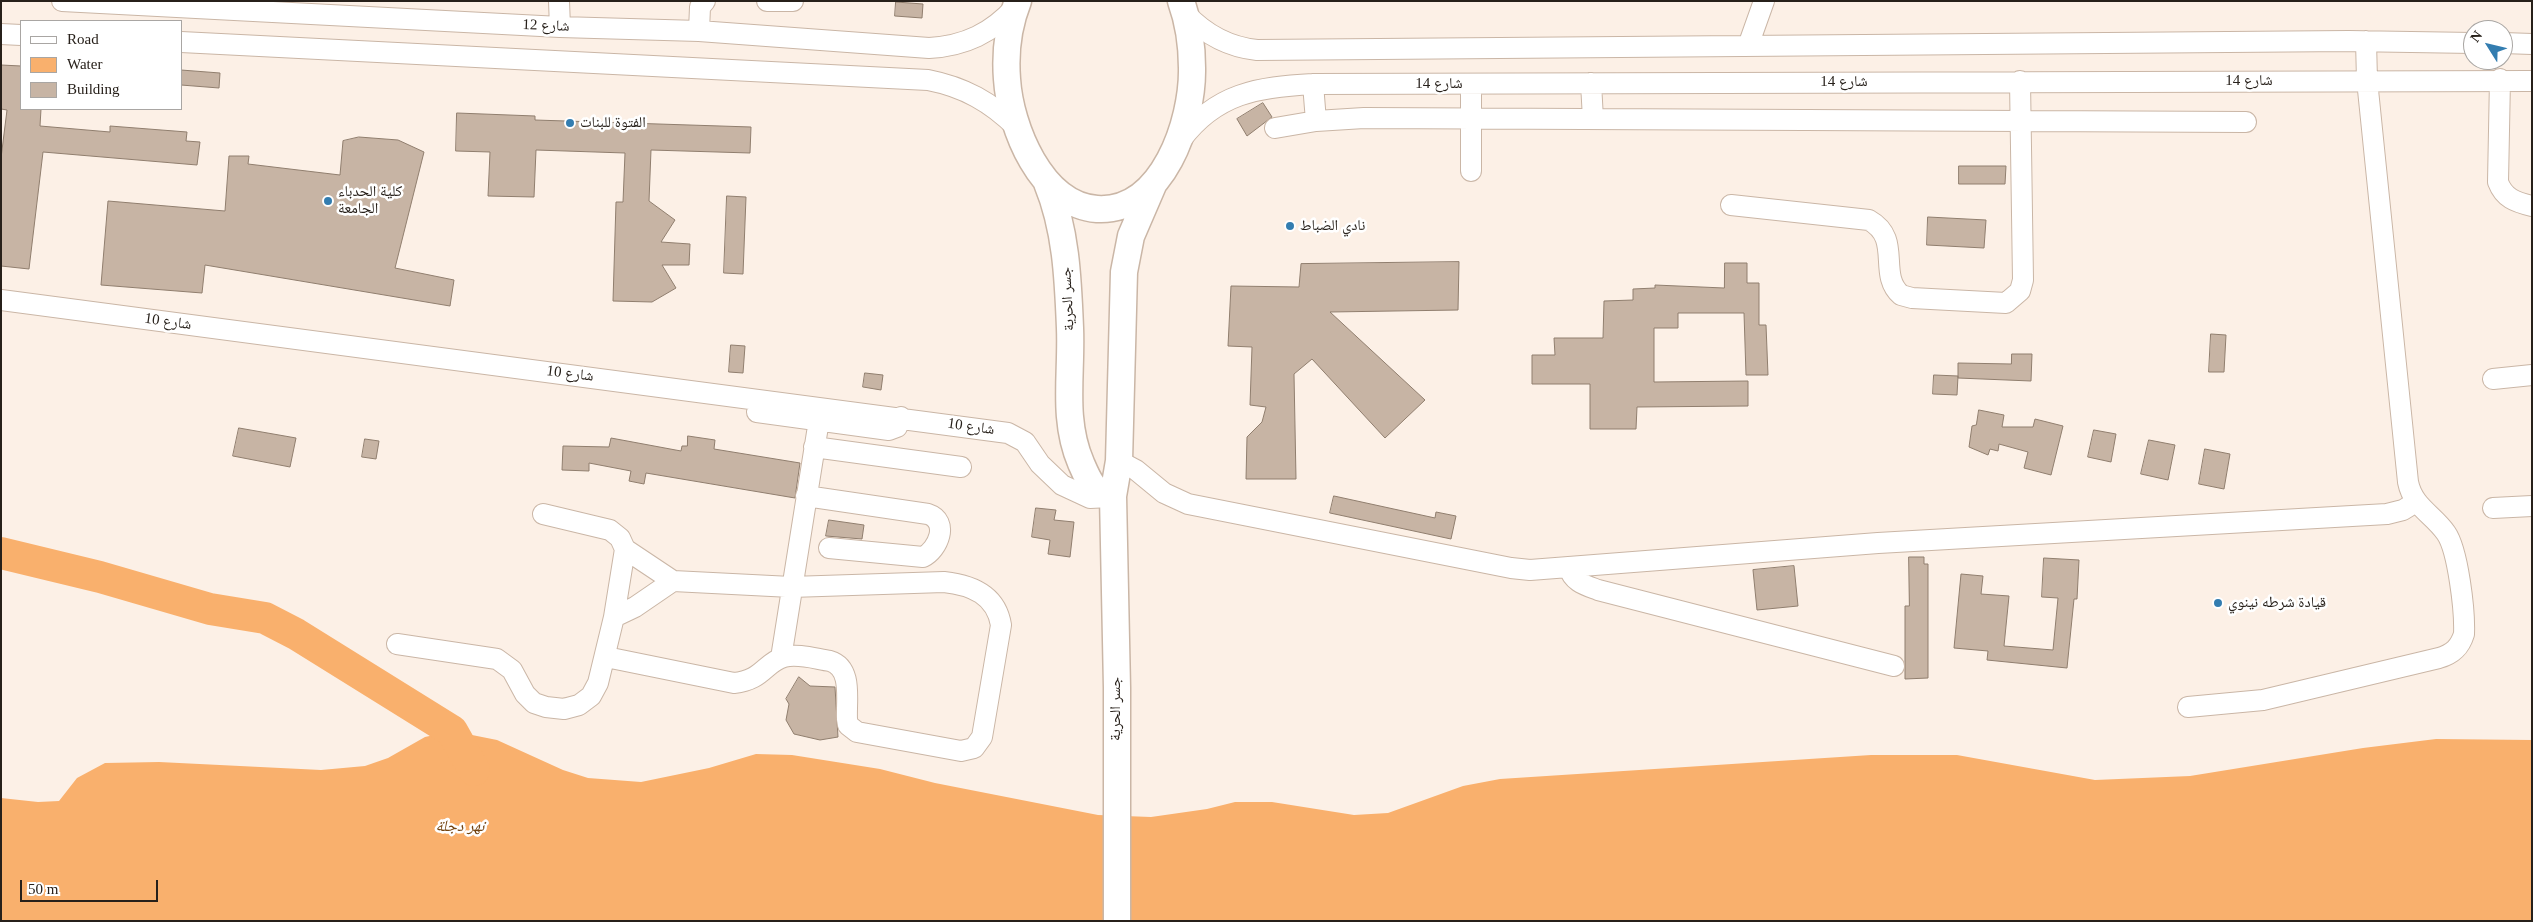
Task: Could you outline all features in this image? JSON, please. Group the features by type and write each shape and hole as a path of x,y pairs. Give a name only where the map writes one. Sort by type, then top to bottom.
{"main road":[{"path":"1017,4 1006,54 1010,104 1017,128 1029,154 1054,190 1066,200 1096,209 1112,208 1127,204 1153,185 1166,166 1176,146 1190,97 1192,69 1191,42 1184,7"},
{"name":"جسر الحرية","path":"1044,178 1062,230 1067,268 1070,331 1068,401 1072,437 1081,463 1094,487 1113,496"},
{"name":"جسر الحرية","path":"1117,921 1117,688 1113,496 1119,461 1124,272 1131,236 1153,185"}],"street":[{"name":"شارع 12","path":"62,1 325,16 560,27 699,31 943,47 957,45 984,34 996,26 1017,4"},
{"path":"559,1 560,27"},
{"path":"699,31 700,7 705,1"},
{"path":"767,1 793,1"},
{"path":"1748,46 1764,1"},
{"path":"1184,7 1195,24 1218,40 1237,47 1257,50 2366,41 2463,43"},
{"path":"325,16 325,48"},
{"path":"1,34 20,35"},
{"path":"2188,707 2263,700 2440,658 2453,652 2462,641 2464,626 2454,551 2446,532 2416,502 2408,482 2367,80 2366,41"},
{"path":"182,42 928,80 961,88 977,96 992,105 1017,128"},
{"path":"2513,43 2532,44"},
{"path":"2500,79 2498,182 2506,196 2513,201 2532,206"},
{"name":"شارع 14","path":"1176,146 1202,117 1235,96 1273,86 1313,84 2500,79 2532,81"},
{"path":"1731,205 1869,220 1882,229 1888,240 1892,280 1901,295 1912,298 2006,303 2020,291 2023,280 2020,81"},
{"path":"1591,83 1593,119"},
{"path":"1313,84 1316,121"},
{"path":"1471,84 1471,171"},
{"path":"1275,128 1316,121 1364,118 1471,120 2246,122"},
{"name":"شارع 10","path":"1,300 901,417 1014,435 1025,442 1040,464 1062,484 1090,498 1113,496"},
{"path":"2494,379 2532,375"},
{"path":"746,411 889,430 896,427 901,417"},
{"path":"781,658 819,420"},
{"path":"814,447 961,467"},
{"path":"1119,461 1136,470 1164,494 1188,504 1512,568 1550,570 1611,562 1878,542 2387,514 2403,510 2416,502"},
{"path":"806,496 928,514 936,519 940,527 937,545 934,550 923,557 829,548"},
{"path":"2493,508 2532,506"},
{"path":"543,514 610,530 620,538 626,549 673,581 791,587 944,582 973,589 987,596 997,609 1001,633 980,743 968,751 857,732 852,729 847,719 846,678 841,667 830,661 799,656 781,658 759,676 734,683 606,657"},
{"path":"397,644 497,659 512,670 529,699 546,708 572,708 585,702 596,690 606,657 626,549"},
{"path":"1569,568 1570,574 1579,582 1605,592 1894,666"},
{"path":"614,617 635,608 673,581"}],"water":[{"name":"نهر دجلة","path":"452,731 497,740 563,770 588,778 641,782 709,768 756,754 792,755 880,769 935,783 1098,815 1151,817 1207,809 1235,802 1272,802 1354,815 1388,813 1463,786 1500,779 1871,755 1957,755 2095,780 2190,776 2363,748 2436,739 2532,740 2532,921 1,921 1,798 38,802 59,801 77,778 105,763 159,762 321,770 365,766 388,758 425,737"}],"building":[{"path":"896,2 923,4 922,18 895,16"},
{"path":"1,65 20,66 20,110 41,110 40,126 110,132 110,126 187,132 186,141 200,142 197,165 43,152 29,269 1,266 1,158 7,110 1,109"},
{"path":"182,70 220,73 219,88 182,85"},
{"path":"1263,103 1272,117 1247,136 1237,119"},
{"path":"457,113 535,116 535,120 751,127 750,153 651,150 649,201 675,220 661,242 690,244 689,265 662,265 676,288 652,302 613,301 616,202 623,202 625,153 536,150 534,197 488,196 490,152 456,151"},
{"path":"359,137 398,140 424,152 395,268 454,280 450,306 205,265 202,293 101,285 108,201 225,211 229,156 249,156 248,164 340,175 343,141"},
{"path":"1959,166 2006,166 2005,184 1959,184"},
{"path":"727,196 746,197 743,274 724,273"},
{"path":"1928,217 1986,220 1984,248 1927,245"},
{"path":"1459,262 1458,310 1330,312 1425,400 1385,438 1312,359 1294,374 1296,479 1246,479 1247,437 1262,422 1266,407 1250,405 1252,347 1228,346 1231,286 1299,287 1301,264"},
{"path":"1725,263 1747,263 1747,283 1759,283 1759,325 1766,325 1768,375 1746,375 1744,313 1678,313 1678,328 1654,328 1654,382 1748,381 1748,406 1637,407 1636,429 1590,429 1590,384 1532,384 1532,355 1555,355 1554,338 1603,338 1604,301 1633,300 1633,289 1655,288 1655,285 1724,288"},
{"path":"2211,334 2226,335 2224,372 2209,372"},
{"path":"731,345 745,346 743,373 729,372"},
{"path":"2012,354 2032,354 2031,381 1958,378 1958,363 2011,364"},
{"path":"865,373 883,375 881,390 863,387"},
{"path":"1934,375 1958,376 1957,395 1933,394"},
{"path":"1979,410 2004,415 2002,427 2033,427 2035,419 2063,426 2051,475 2024,468 2028,452 1999,444 1998,451 1990,449 1988,455 1969,447 1972,426 1976,425"},
{"path":"239,428 296,438 290,467 233,456"},
{"path":"2094,430 2116,434 2111,462 2088,457"},
{"path":"688,436 715,440 714,449 800,463 795,498 646,473 644,484 629,481 631,471 589,463 589,471 562,470 563,446 609,447 611,438 681,451 682,446 687,446"},
{"path":"365,439 379,441 376,459 362,457"},
{"path":"2149,440 2175,445 2168,480 2141,474"},
{"path":"2205,449 2230,454 2224,489 2199,484"},
{"path":"1334,496 1435,518 1436,512 1456,516 1451,539 1330,513"},
{"path":"1036,508 1056,510 1054,520 1074,522 1070,557 1048,554 1050,540 1032,537"},
{"path":"829,520 864,525 862,539 826,536"},
{"path":"1909,557 1924,557 1924,564 1928,564 1928,678 1905,679 1905,606 1909,606"},
{"path":"2044,558 2079,560 2077,599 2074,599 2067,668 1987,660 1988,651 1954,648 1961,574 1983,576 1981,594 2009,596 2004,646 2053,650 2058,598 2042,597"},
{"path":"1794,566 1798,606 1757,610 1753,570"},
{"path":"799,677 810,686 835,687 838,737 820,740 794,734 786,720 789,704 786,699"}],"waterway":[{"path":"1,553 100,577 210,609 265,618 296,634 452,731 474,770"}],"place":[{"name":"الفتوة للبنات","path":"570,123"},
{"name":"كلية الحدباء الجامعة","path":"328,201"},
{"name":"نادي الضباط","path":"1290,226"},
{"name":"قيادة شرطه نينوي","path":"2218,603"}]}
